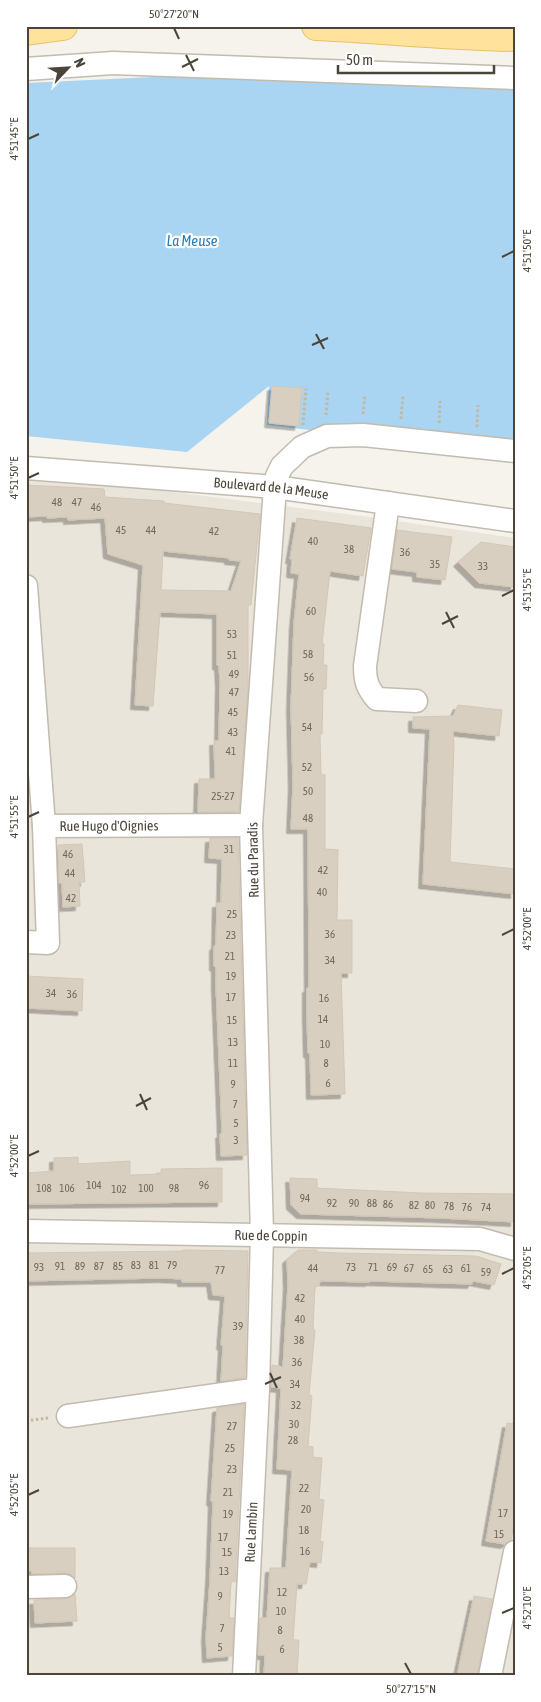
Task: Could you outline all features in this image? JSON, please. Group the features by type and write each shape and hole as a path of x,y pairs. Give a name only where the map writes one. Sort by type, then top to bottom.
{"main road":[{"path":"26,31 63,26"},
{"path":"316,26 389,28 459,36 515,37"}],"street":[{"path":"26,69 113,63 515,78"},
{"name":"Rue du Paradis","path":"262,1235 251,825 277,476 282,466 302,447 327,436 363,435 515,451"},
{"name":"Boulevard de la Meuse","path":"26,468 275,487 515,520"},
{"path":"388,503 365,666 365,679 369,690 377,699 416,701"},
{"path":"26,586 44,826"},
{"name":"Rue Hugo d'Oignies","path":"26,942 48,943 44,826 251,825"},
{"name":"Rue de Coppin","path":"26,1231 480,1239 515,1250"},
{"name":"Rue Lambin","path":"244,1676 258,1389 262,1235"},
{"path":"68,1416 258,1389"},
{"path":"490,1676 515,1552"},
{"path":"26,1587 65,1586"}],"path":[{"path":"326,418 328,391"},
{"path":"401,425 403,395"}],"shaded area":[{"path":"26,480 111,484 362,516 515,538 515,1676 26,1676"}],"water":[{"name":"La Meuse","path":"195,75 515,88 515,454 267,425 269,386 187,452 26,436 26,83"}],"building":[{"path":"272,386 302,388 299,426 269,423"},
{"path":"26,485 104,489 105,497 164,501 164,503 260,514 251,605 248,605 248,689 239,812 198,812 199,779 215,779 214,741 219,741 220,682 219,666 217,665 217,614 160,612 153,706 135,705 143,565 108,554 105,518 68,520 68,517 26,517","holes":["163,551 229,558 229,560 241,561 231,591 161,590"]},
{"path":"297,518 371,528 363,576 330,571 322,644 324,644 323,665 327,665 326,689 323,689 322,734 320,734 321,774 325,775 325,849 338,850 337,920 352,920 352,973 341,973 345,1094 311,1095 307,1017 307,988 309,988 308,829 291,829 293,785 291,707 294,623 299,574 291,573 292,559 290,559"},
{"path":"397,530 452,537 445,580 417,577 417,572 392,569"},
{"path":"481,542 515,547 515,587 479,583 458,562"},
{"path":"458,705 502,710 499,736 453,731 450,862 515,869 515,894 423,884 430,729 413,728 413,717 453,716"},
{"path":"210,838 238,838 247,1155 221,1156 220,1134 222,1133 214,946 216,945 217,903 221,903 222,859 209,858"},
{"path":"82,844 85,882 79,882 80,906 63,907 62,883 59,883 58,845"},
{"path":"26,976 83,979 82,1011 26,1008"},
{"path":"78,1157 78,1164 130,1161 130,1175 161,1174 161,1169 222,1168 222,1202 26,1204 26,1173 54,1171 54,1158"},
{"path":"290,1178 317,1179 317,1188 421,1193 515,1194 515,1222 301,1214 291,1205"},
{"path":"183,1250 248,1251 245,1378 221,1381 223,1346 221,1345 225,1296 213,1295 211,1282 182,1282 182,1279 163,1278 26,1281 26,1253"},
{"path":"298,1250 341,1253 476,1256 501,1264 494,1285 473,1281 472,1284 320,1281 319,1286 315,1286 313,1329 315,1330 309,1395 312,1396 308,1446 313,1447 313,1457 322,1458 319,1499 324,1500 320,1541 323,1542 321,1563 310,1562 306,1584 297,1584 293,1640 299,1640 297,1676 264,1676 265,1655 258,1655 260,1618 267,1618 270,1568 286,1568 292,1470 277,1469 281,1388 271,1387 272,1365 283,1367 288,1285 287,1259"},
{"path":"244,1404 235,1582 231,1581 229,1618 234,1618 232,1656 207,1658 206,1637 213,1502 211,1501 217,1408"},
{"path":"507,1423 515,1424 515,1520 511,1540 505,1544 486,1541"},
{"path":"26,1548 75,1548 75,1578 71,1574 65,1573 32,1574 31,1571 26,1571"},
{"path":"75,1594 77,1621 35,1623 34,1600 65,1599"},
{"path":"474,1596 492,1599 477,1676 457,1676"}]}
